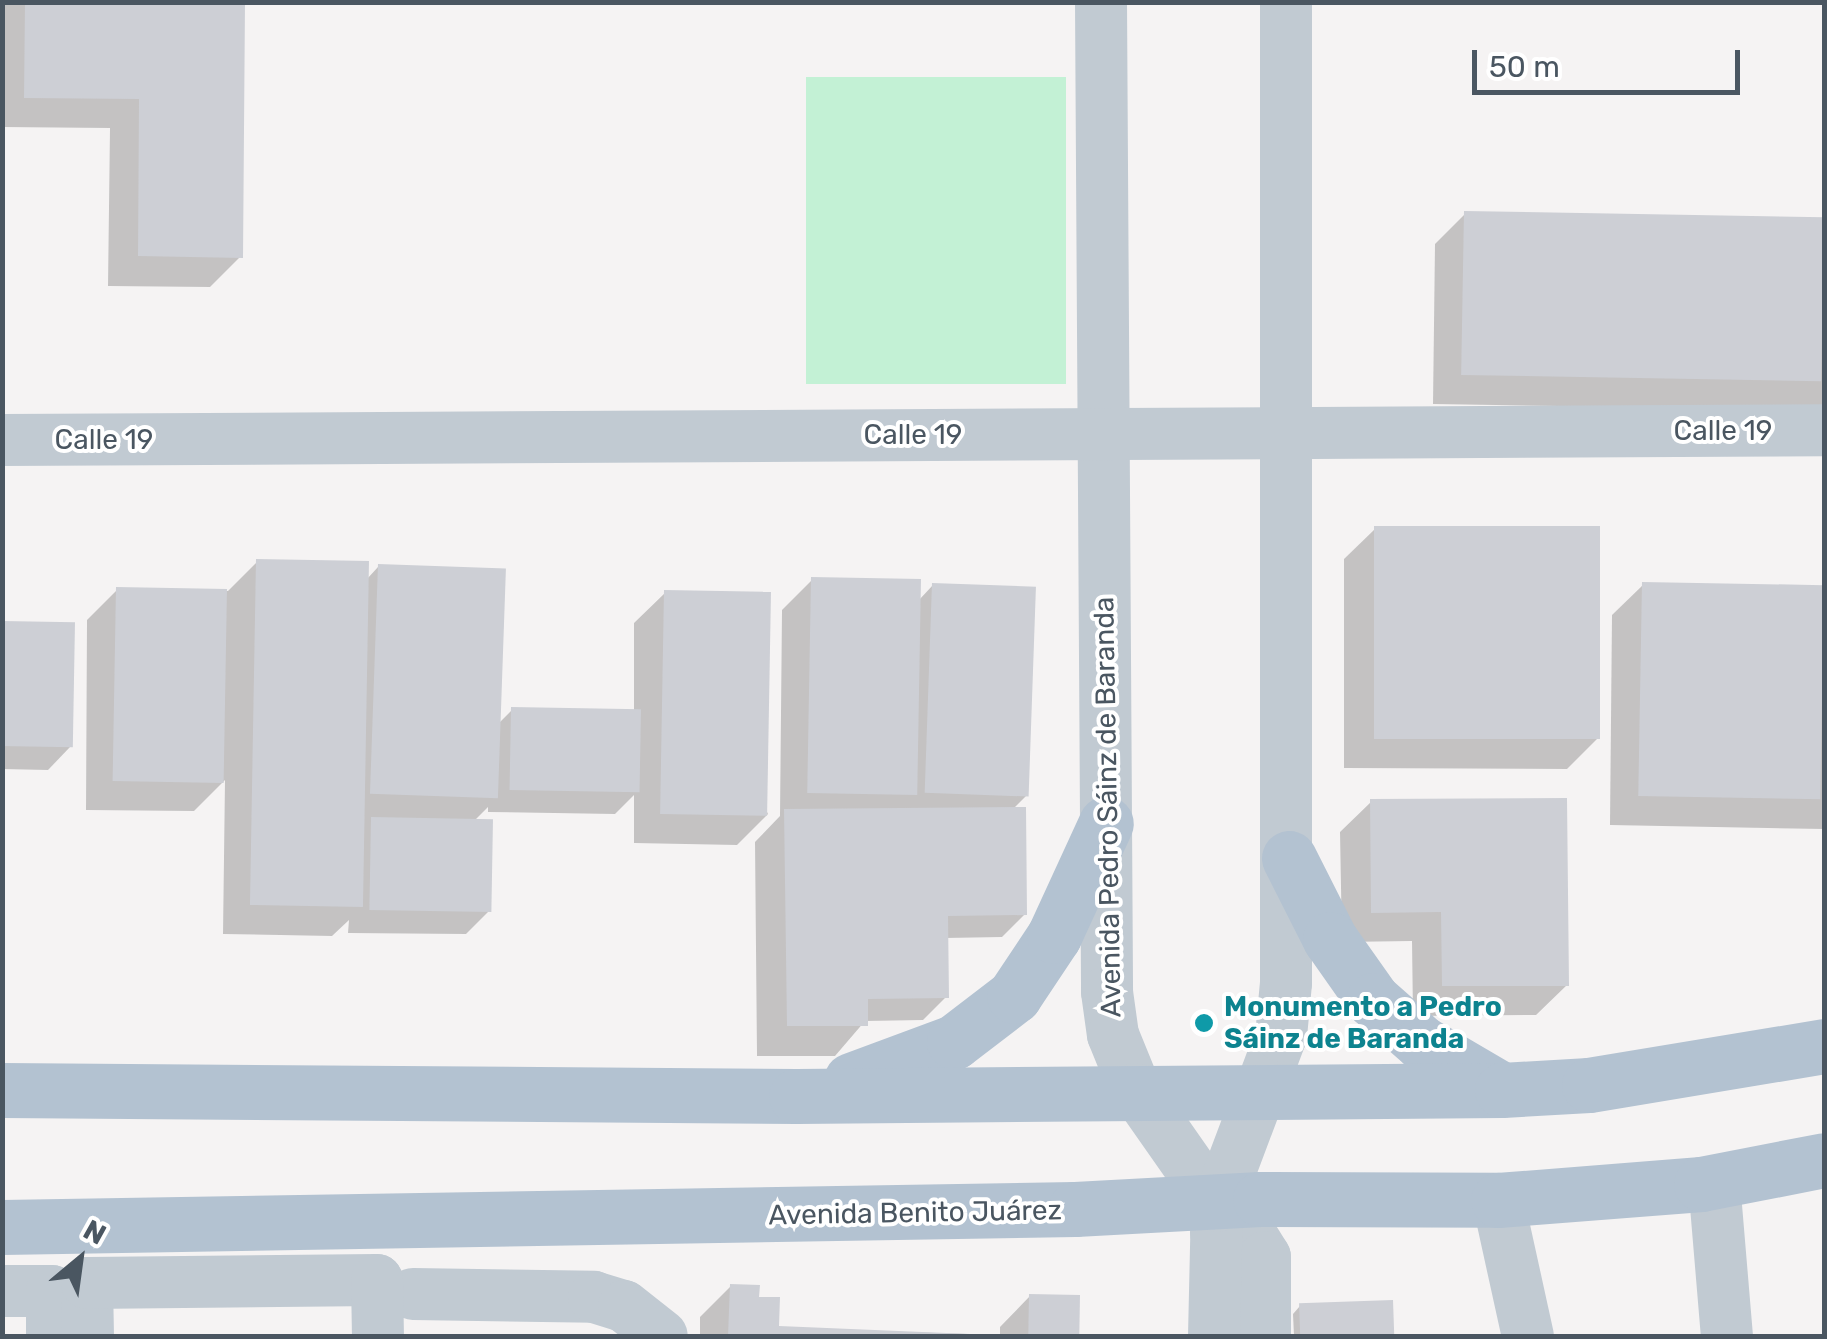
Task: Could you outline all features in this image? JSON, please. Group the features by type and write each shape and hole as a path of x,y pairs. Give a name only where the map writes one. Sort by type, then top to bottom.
{"main road":[{"path":"796,1096 954,1042 1014,996 1054,936 1106,823"},
{"path":"1289,858 1330,940 1373,1000 1422,1043 1502,1090"},
{"path":"2,1090 796,1096 1135,1089 1502,1090 1608,1083 1824,1046"},
{"name":"Avenida Benito Juárez","path":"12,1227 1216,1220 1260,1199 1498,1200 1714,1182 1824,1160"}],"street":[{"name":"Avenida Pedro Sáinz de Baranda","path":"1101,2 1107,992 1112,1036 1135,1089 1216,1220"},
{"path":"1204,1325 1216,1220 1282,1036 1289,858 1286,2"},
{"name":"Calle 19","path":"2,440 1824,430"},
{"path":"1714,1182 1728,1336"},
{"path":"1498,1200 1528,1336"},
{"path":"1216,1220 1250,1233 1265,1257 1265,1336"},
{"path":"398,1325 414,1224"},
{"path":"119,1226 119,1283"},
{"path":"12,1227 12,1291 52,1291 52,1336"},
{"path":"88,1336 86,1283 377,1280 398,1325"},
{"path":"398,1325 594,1297 624,1306 662,1336"}],"green space":[{"path":"806,77 1066,77 1066,384 806,384"}],"building":[{"path":"25,2 245,2 243,258 138,256 139,99 24,98"},
{"path":"1464,211 1824,217 1821,381 1461,375"},
{"path":"1374,526 1600,526 1600,739 1374,739"},
{"path":"256,559 369,561 363,907 250,905"},
{"path":"378,564 506,568 498,798 370,794"},
{"path":"811,577 921,579 917,795 807,793"},
{"path":"1642,582 1824,585 1820,799 1638,796"},
{"path":"932,583 1036,587 1029,797 925,793"},
{"path":"116,587 227,589 224,783 113,781"},
{"path":"664,590 771,592 767,816 660,814"},
{"path":"2,621 75,622 73,747 2,746"},
{"path":"511,707 641,709 640,792 510,790"},
{"path":"1567,798 1569,986 1442,986 1441,912 1371,913 1370,799"},
{"path":"1026,807 1027,915 948,916 949,998 868,999 868,1026 787,1026 784,809"},
{"path":"371,817 493,819 491,912 369,910"},
{"path":"730,1284 760,1285 759,1297 780,1297 779,1326 1021,1336 728,1336"},
{"path":"1029,1294 1080,1295 1079,1336 1028,1336"},
{"path":"1393,1300 1394,1336 1300,1336 1299,1303"}],"place":[{"name":"Monumento a Pedro Sáinz de Baranda","path":"1204,1023"}]}
